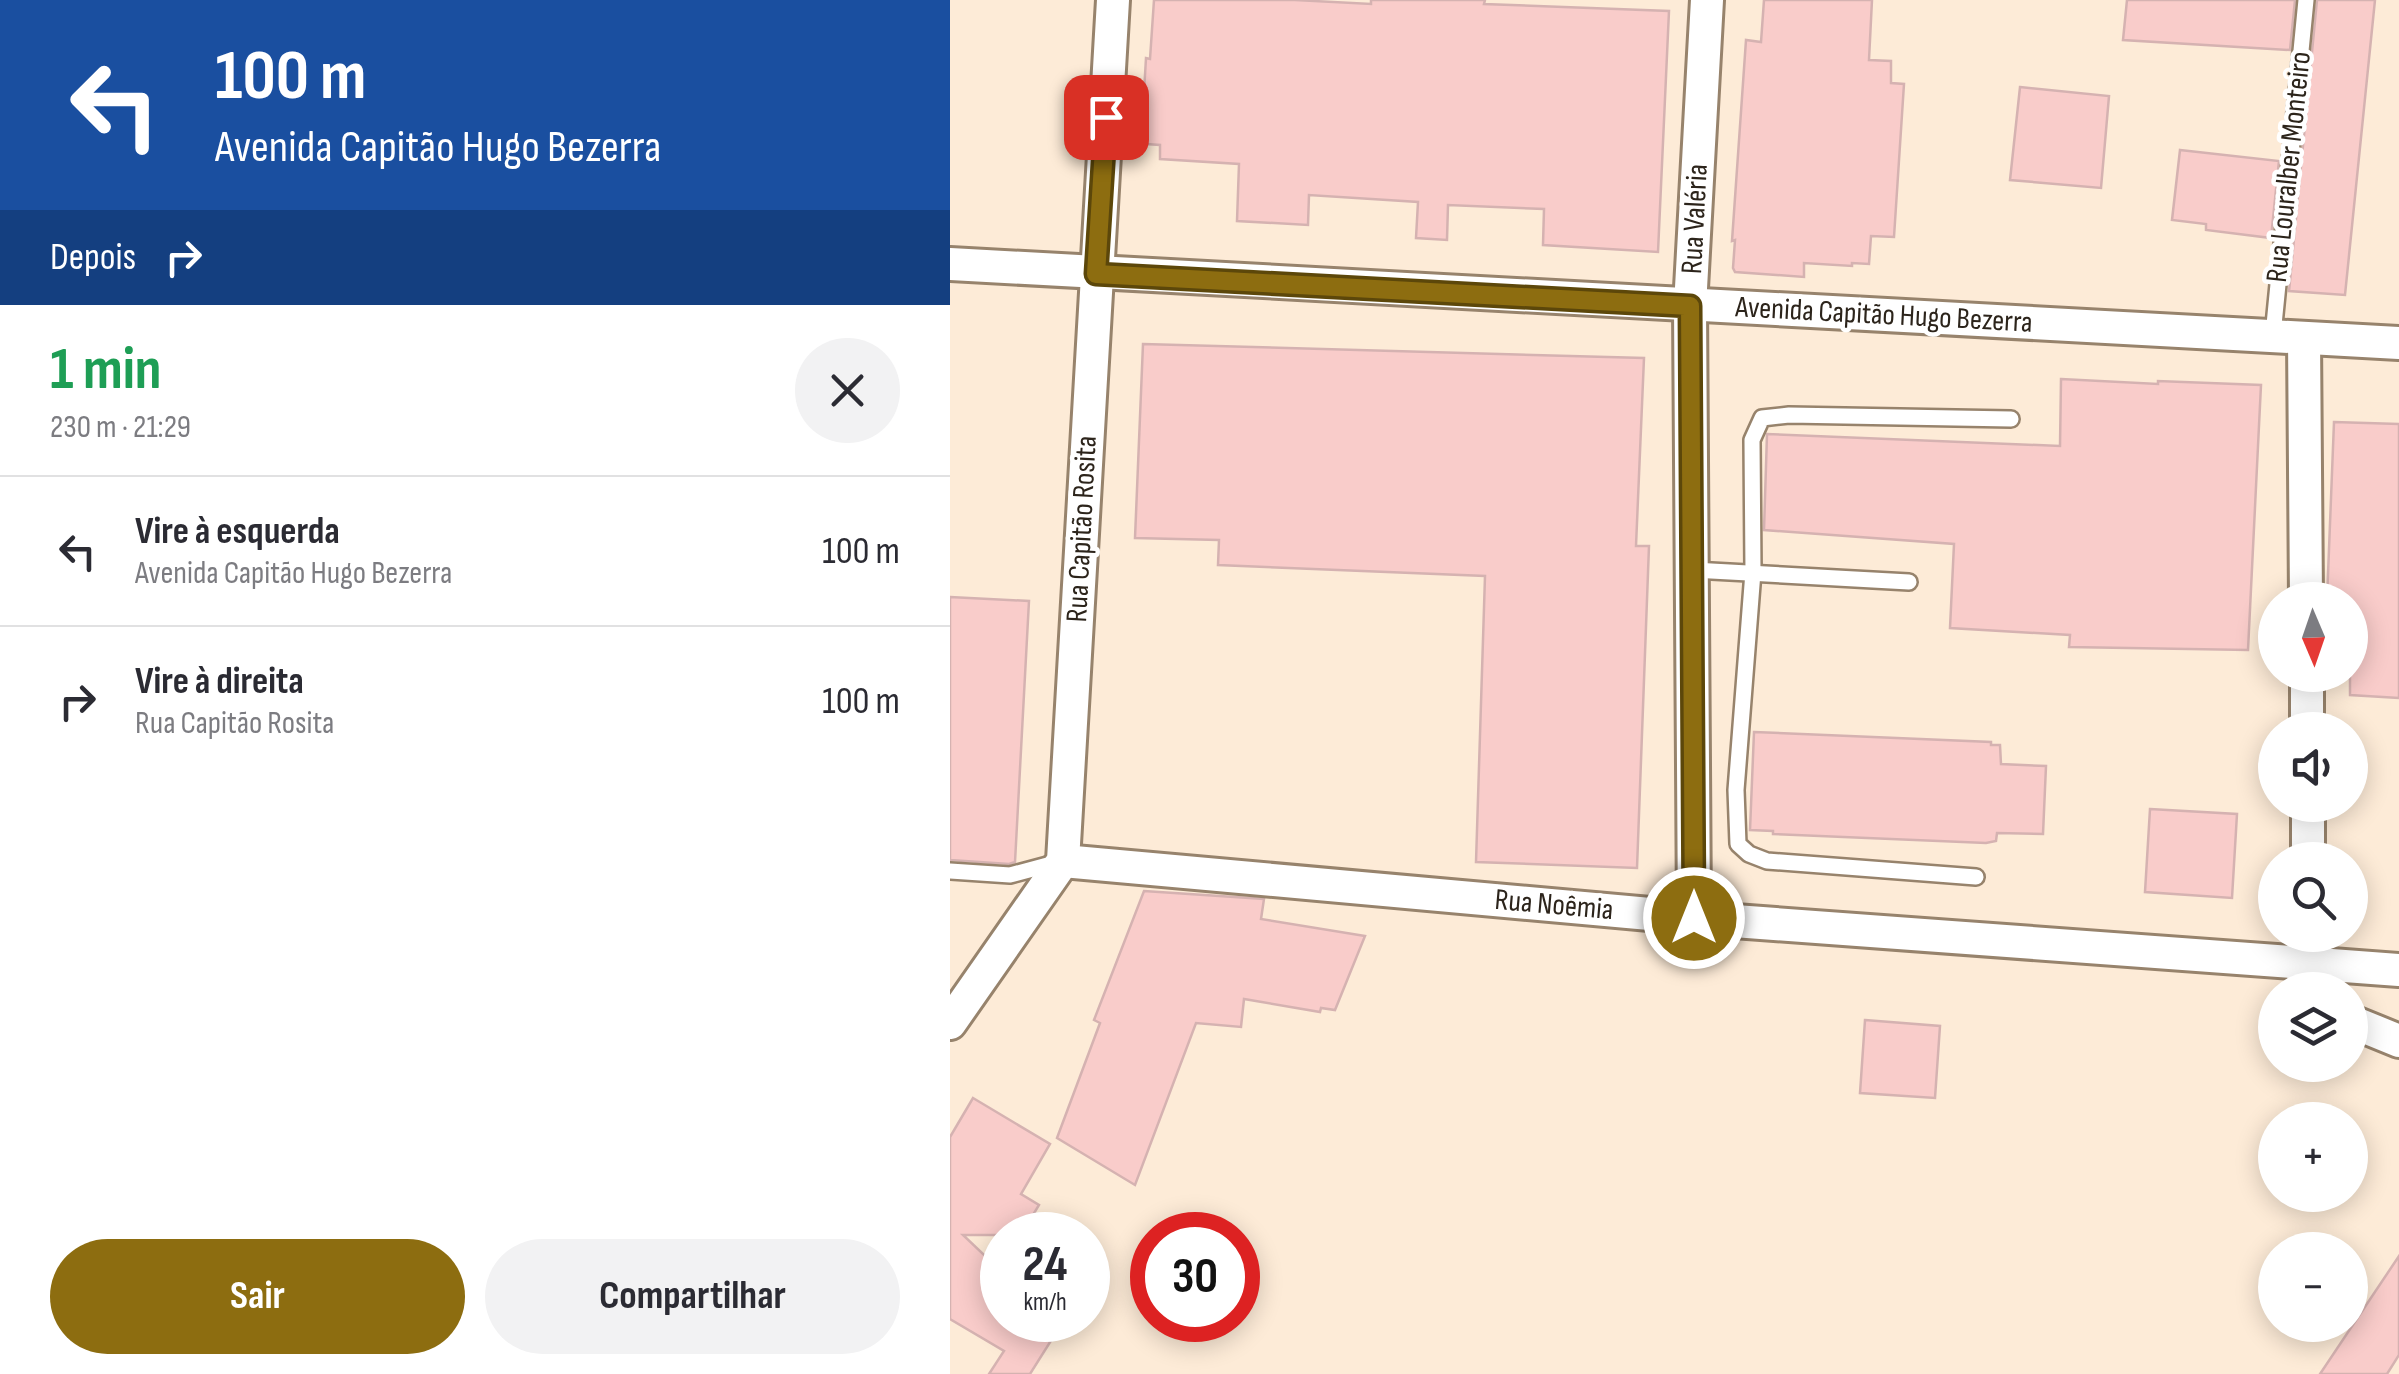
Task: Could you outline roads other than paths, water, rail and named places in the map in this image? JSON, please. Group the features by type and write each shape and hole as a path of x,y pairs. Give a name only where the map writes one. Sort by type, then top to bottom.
{"street":[{"name":"Rua Capitão Rosita","path":"1063,861 1114,0"},
{"name":"Rua Valéria","path":"1694,918 1690,306 1707,0"},
{"name":"Avenida Capitão Hugo Bezerra","path":"950,264 2399,343"},
{"name":"Rua Louralber Monteiro","path":"2288,336 2305,582"},
{"name":"Rua Noêmia","path":"1063,861 1694,918 2399,970"},
{"path":"950,1023 1063,861"},
{"path":"2368,1028 2399,1041"}],"lane":[{"name":"Rua Louralber Monteiro","path":"2288,336 2306,0"},
{"path":"1976,877 1767,861 1749,854 1738,844 1736,790 1753,572 1752,440 1762,418 1789,414 2011,420"},
{"path":"1693,570 1909,582"},
{"name":"Rua Noêmia","path":"950,871 1010,875 1063,861"}]}
